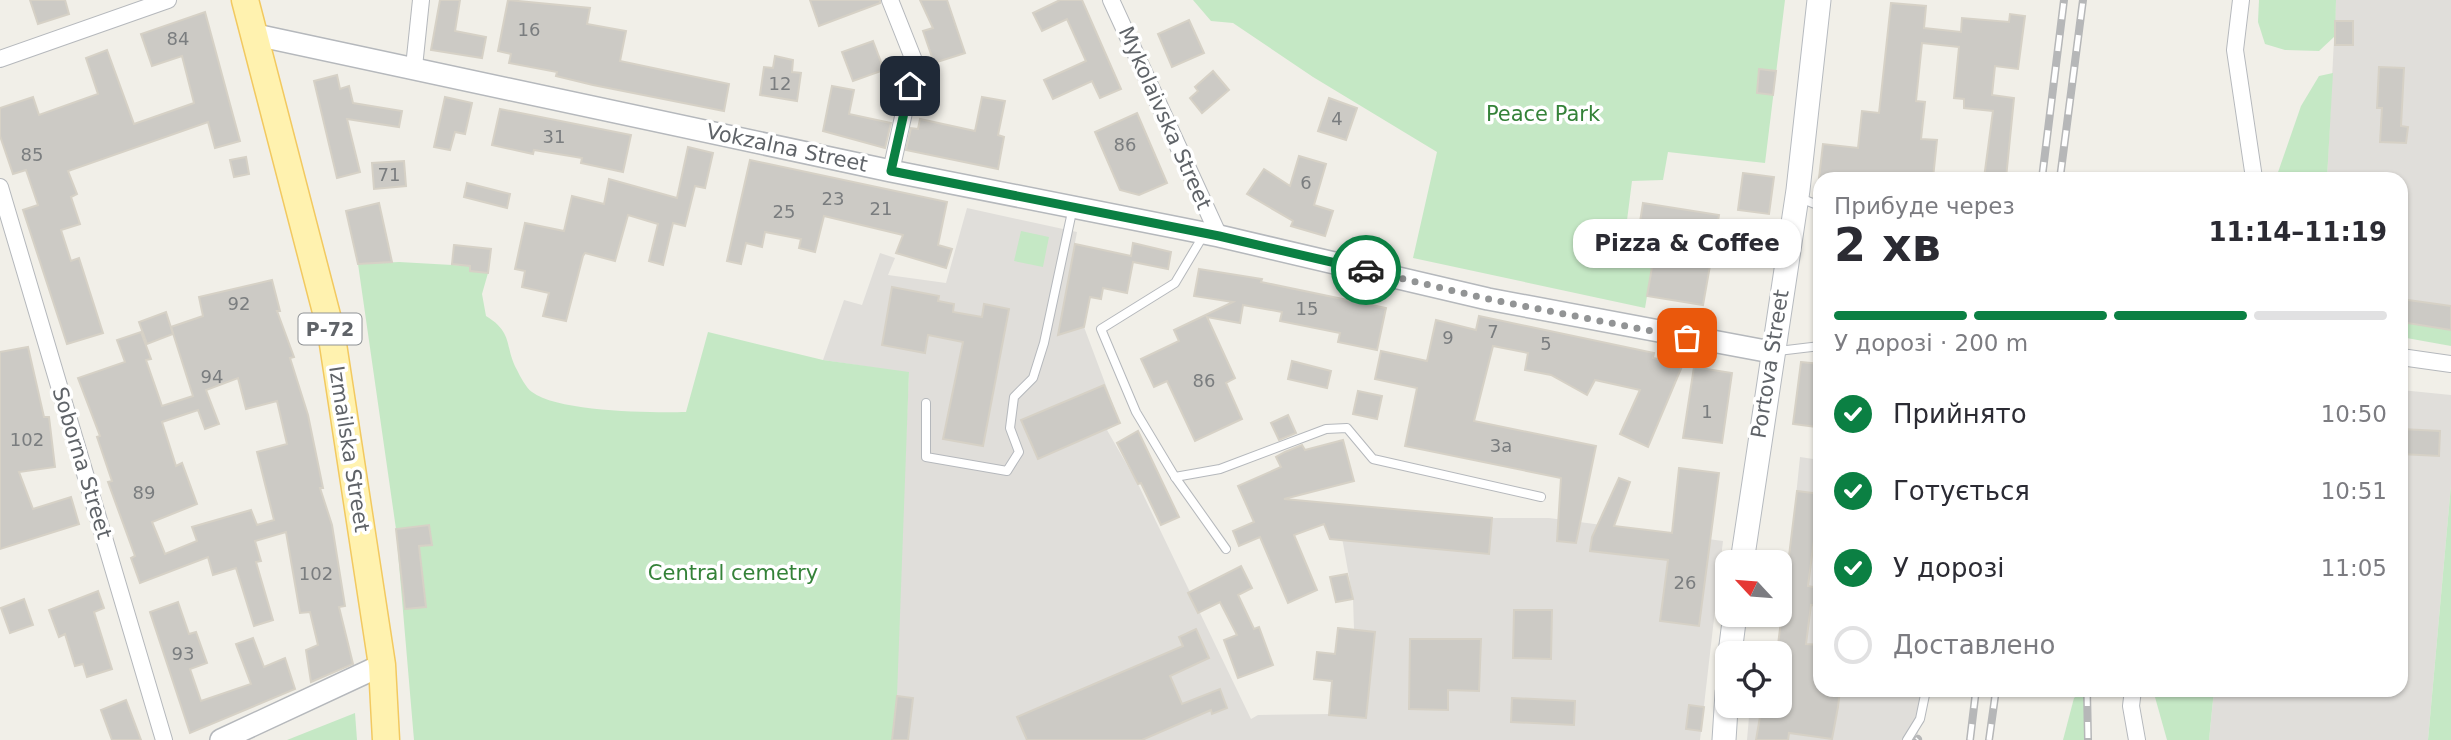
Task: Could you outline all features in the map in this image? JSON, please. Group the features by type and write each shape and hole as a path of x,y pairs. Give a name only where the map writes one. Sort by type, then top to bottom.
{"main road":[{"name":"Izmailska Street","path":"245,0 331,331 382,664 386,740"},
{"name":"Portova Street","path":"1744,550 1771,352 1797,197 1819,0"},
{"path":"1724,740 1725,718"}],"street":[{"path":"0,59 168,0"},
{"path":"414,67 421,0"},
{"path":"890,0 915,63 891,171"},
{"name":"Mykolaivska Street","path":"1111,0 1212,235"},
{"path":"2241,0 2235,50 2253,172"},
{"name":"Vokzalna Street","path":"256,35 891,171 1212,235 1488,299 1771,352"},
{"name":"Soborna Street","path":"0,187 164,740"},
{"path":"2408,358 2451,364"},
{"path":"221,740 382,664"},
{"path":"2132,697 2131,706 2137,740"}],"lane":[{"path":"1797,197 1813,203"},
{"path":"926,403 926,457 1007,471 1019,452 1010,428 1014,397 1033,378 1041,355 1073,207"},
{"path":"1212,235 1175,283 1101,330 1136,412 1175,477 1226,549"},
{"path":"1771,352 1813,347"},
{"path":"1175,477 1220,469 1326,429 1347,428 1373,459 1541,497"},
{"path":"1907,740 1920,719 1925,697"}],"shaded area":[{"path":"2336,0 2451,0 2451,330 2408,323 2408,172 2327,172"},
{"path":"967,208 1077,232 1058,334 1084,327 1120,423 1107,430 1138,484 1251,719 1258,715 1329,714 1332,682 1314,679 1317,652 1335,654 1354,629 1353,599 1336,504 1492,518 1549,518 1723,541 1722,550 1715,550 1715,610 1700,740 892,740 909,373 823,360 844,300 862,305 880,253 895,258 888,275 946,283"},
{"path":"2408,391 2451,395 2451,485 2428,740 2209,740 2213,697 2408,697"},
{"path":"1800,457 1813,459 1813,697 1923,697 1917,740 1747,740 1749,718 1792,718 1792,641 1781,641 1783,627 1792,627 1791,550"}],"green space":[{"name":"Peace Park","path":"1193,0 1785,0 1765,163 1668,152 1663,180 1632,181 1625,236 1654,255 1645,308 1413,258 1437,152 1313,77 1233,23 1211,21"},
{"path":"2259,0 2336,0 2335,36 2319,51 2285,50 2265,44 2258,22"},
{"path":"2333,73 2327,172 2278,172 2301,106 2319,76"},
{"path":"1021,231 1049,237 1043,267 1014,261"},
{"name":"Central cemetry","path":"399,262 470,266 470,271 488,273 482,294 486,316 505,334 521,379 532,392 562,404 606,410 686,412 708,332 823,360 909,372 897,696 892,740 414,740 396,529 358,264"},
{"path":"2408,323 2451,330 2451,346 2408,338"},
{"path":"2451,485 2451,740 2428,740"},
{"path":"2084,697 2085,740 2063,740 2074,698"},
{"path":"2155,697 2213,697 2209,740 2167,740"},
{"path":"355,713 357,740 287,740"}],"building":[{"path":"30,0 65,0 69,14 38,24"},
{"path":"440,0 460,0 455,31 486,37 482,58 431,50"},
{"path":"508,0 590,8 587,24 626,31 620,61 729,84 724,111 593,85 556,76 557,72 509,63 511,54 498,51"},
{"path":"810,0 880,0 880,3 819,26"},
{"path":"920,0 947,0 965,53 934,63 923,31 933,28"},
{"path":"1060,0 1082,0 1121,89 1100,98 1092,81 1053,99 1044,80 1086,61 1067,19 1042,31 1033,13"},
{"path":"1891,3 1926,6 1924,28 1961,32 1962,18 2009,22 2010,14 2025,16 2018,69 1995,66 1992,95 2014,98 2007,172 1985,172 1993,111 1964,108 1964,99 1954,98 1959,47 1922,43 1916,101 1925,102 1921,139 1937,140 1934,172 1820,172 1823,144 1858,148 1862,111 1879,113"},
{"path":"205,12 240,141 215,148 208,122 68,171 77,194 71,197 80,224 61,230 71,261 79,258 103,333 67,344 23,210 38,205 26,170 13,174 0,136 0,108 33,97 39,115 98,94 86,58 107,50 134,124 194,103 182,56 152,66 141,34"},
{"path":"1189,20 1204,53 1172,67 1158,34"},
{"path":"2335,21 2353,21 2353,45 2335,45"},
{"path":"873,41 884,70 853,81 842,52"},
{"path":"775,56 793,60 792,72 801,73 797,101 760,95 764,67 773,68"},
{"path":"2379,67 2404,68 2401,126 2408,127 2406,143 2380,142 2382,108 2377,108"},
{"path":"1759,69 1776,71 1773,95 1757,93"},
{"path":"1213,71 1229,90 1202,113 1190,98 1198,91 1195,87"},
{"path":"337,75 340,89 349,86 353,103 402,111 399,127 347,119 360,172 337,178 314,81"},
{"path":"832,86 854,90 849,114 891,123 885,148 823,131"},
{"path":"445,97 472,103 465,134 455,132 450,150 434,147"},
{"path":"982,97 1005,101 998,135 1004,137 998,169 906,150 911,128 918,129 920,119 975,131"},
{"path":"1329,98 1357,108 1346,140 1318,131"},
{"path":"500,109 631,135 623,172 581,163 582,158 534,150 533,154 492,145"},
{"path":"1137,113 1167,183 1139,195 1120,190 1095,132"},
{"path":"688,147 713,153 705,188 695,186 685,226 673,223 663,265 649,261 658,224 628,215 615,261 585,253 583,256 566,321 543,316 549,293 522,287 525,271 515,269 525,223 564,231 572,196 604,204 609,179 677,198"},
{"path":"1299,156 1326,164 1314,205 1333,211 1325,236 1291,226 1293,221 1247,194 1264,169 1290,186"},
{"path":"246,157 249,174 234,177 230,160"},
{"path":"750,160 947,202 938,245 952,249 946,268 896,253 903,235 824,216 815,252 799,248 801,239 765,232 762,247 746,243 741,264 727,261"},
{"path":"404,161 406,186 374,189 372,163"},
{"path":"1743,173 1774,177 1769,214 1738,210"},
{"path":"467,183 510,194 507,208 464,197"},
{"path":"379,203 392,262 358,264 346,211"},
{"path":"1643,203 1719,215 1703,305 1647,296 1656,244 1637,241"},
{"path":"1133,243 1171,252 1168,269 1133,262 1127,293 1103,288 1101,299 1090,297 1084,327 1058,335 1075,244 1131,256"},
{"path":"454,245 491,249 488,273 470,271 470,266 452,264"},
{"path":"1199,269 1262,279 1261,282 1386,308 1377,350 1338,342 1340,333 1280,321 1282,312 1243,305 1240,323 1207,317 1235,378 1226,383 1242,419 1195,441 1167,381 1154,387 1141,359 1179,341 1174,330 1233,302 1194,296"},
{"path":"272,280 280,311 277,311 294,357 290,358 308,415 323,488 320,488 332,525 345,606 339,607 353,664 311,682 306,650 318,645 310,612 300,613 286,532 255,541 261,561 256,562 273,620 254,626 236,568 213,575 208,557 140,583 131,558 135,556 108,482 112,481 97,437 100,436 78,378 125,362 117,340 141,332 151,359 146,360 162,406 193,396 171,327 203,316 199,297","holes":["238,378 246,409 277,401 287,444 257,452 274,520 257,525 251,510 192,527 197,541 165,554 152,522 197,504 182,463 176,466 162,422 198,410 205,429 219,424 206,390"]},
{"path":"892,287 939,296 938,301 954,304 953,312 982,317 984,304 1009,309 983,446 943,439 963,342 928,335 925,353 882,345"},
{"path":"2408,300 2451,306 2451,330 2408,323"},
{"path":"166,312 173,334 147,344 139,322"},
{"path":"1479,316 1654,353 1653,358 1683,364 1648,447 1620,434 1640,390 1595,380 1587,395 1551,375 1525,370 1528,353 1493,346 1474,421 1596,446 1576,543 1557,541 1561,478 1405,446 1417,388 1375,379 1381,351 1427,361 1436,320 1476,330"},
{"path":"28,347 44,417 49,417 55,467 19,472 33,509 71,497 79,524 0,549 0,352"},
{"path":"1292,361 1331,371 1327,388 1288,379"},
{"path":"1801,362 1813,363 1813,426 1793,424"},
{"path":"1694,367 1732,373 1722,443 1683,438"},
{"path":"1104,385 1120,423 1038,459 1021,420"},
{"path":"1358,391 1382,396 1377,419 1353,414"},
{"path":"1288,415 1296,433 1279,440 1271,423"},
{"path":"2408,429 2440,431 2439,456 2408,454"},
{"path":"1138,431 1179,517 1161,525 1141,483 1138,484 1117,443"},
{"path":"1343,440 1354,481 1284,499 1492,518 1489,554 1330,539 1324,524 1294,535 1317,590 1288,603 1260,537 1239,546 1233,531 1254,522 1238,486 1281,467 1276,457 1285,452 1302,445 1305,450"},
{"path":"1679,468 1719,473 1699,626 1660,621 1668,560 1590,551 1592,537 1619,478 1630,482 1614,526 1672,533"},
{"path":"1797,491 1813,493 1813,548 1808,586 1813,587 1813,605 1806,644 1813,644 1813,697 1839,697 1832,739 1789,733 1788,740 1756,740 1760,718 1792,718 1792,641 1778,641 1780,627 1792,627 1792,550 1790,550"},
{"path":"429,525 432,545 419,546 426,607 405,609 396,529"},
{"path":"1241,566 1252,588 1238,595 1254,629 1259,627 1273,665 1238,678 1224,640 1237,635 1220,602 1198,613 1188,593"},
{"path":"1347,574 1353,599 1336,602 1330,577"},
{"path":"98,591 104,608 94,612 112,669 87,677 83,664 75,666 65,634 59,637 49,610"},
{"path":"24,599 33,625 10,633 1,608"},
{"path":"178,602 189,634 196,632 207,663 190,669 201,701 251,684 236,644 253,638 264,667 285,658 295,689 190,733 150,612"},
{"path":"1514,610 1552,610 1551,659 1513,658"},
{"path":"1338,628 1375,632 1366,718 1329,715 1332,681 1314,679 1317,652 1335,654"},
{"path":"1196,629 1209,658 1170,676 1182,704 1220,689 1227,708 1212,714 1211,710 1142,740 1027,740 1017,717 1183,646 1179,637"},
{"path":"1410,639 1481,639 1479,691 1448,690 1448,710 1409,709"},
{"path":"897,696 913,698 908,740 892,740"},
{"path":"1512,698 1575,701 1574,725 1511,722"},
{"path":"126,700 141,740 112,740 101,710"},
{"path":"1689,705 1704,707 1701,731 1686,729"}],"railway":[{"path":"2043,172 2064,0"},
{"path":"2061,172 2083,0"},
{"path":"1970,740 1975,697"},
{"path":"1989,740 1995,697"},
{"path":"2087,697 2088,740"}],"way so far":[{"path":"1366,270 1488,299 1687,338"}],"place":[{"name":"Pizza & Coffee","path":"1687,338"}],"route":[{"path":"910,86 891,171 1219,236 1366,270"}]}
